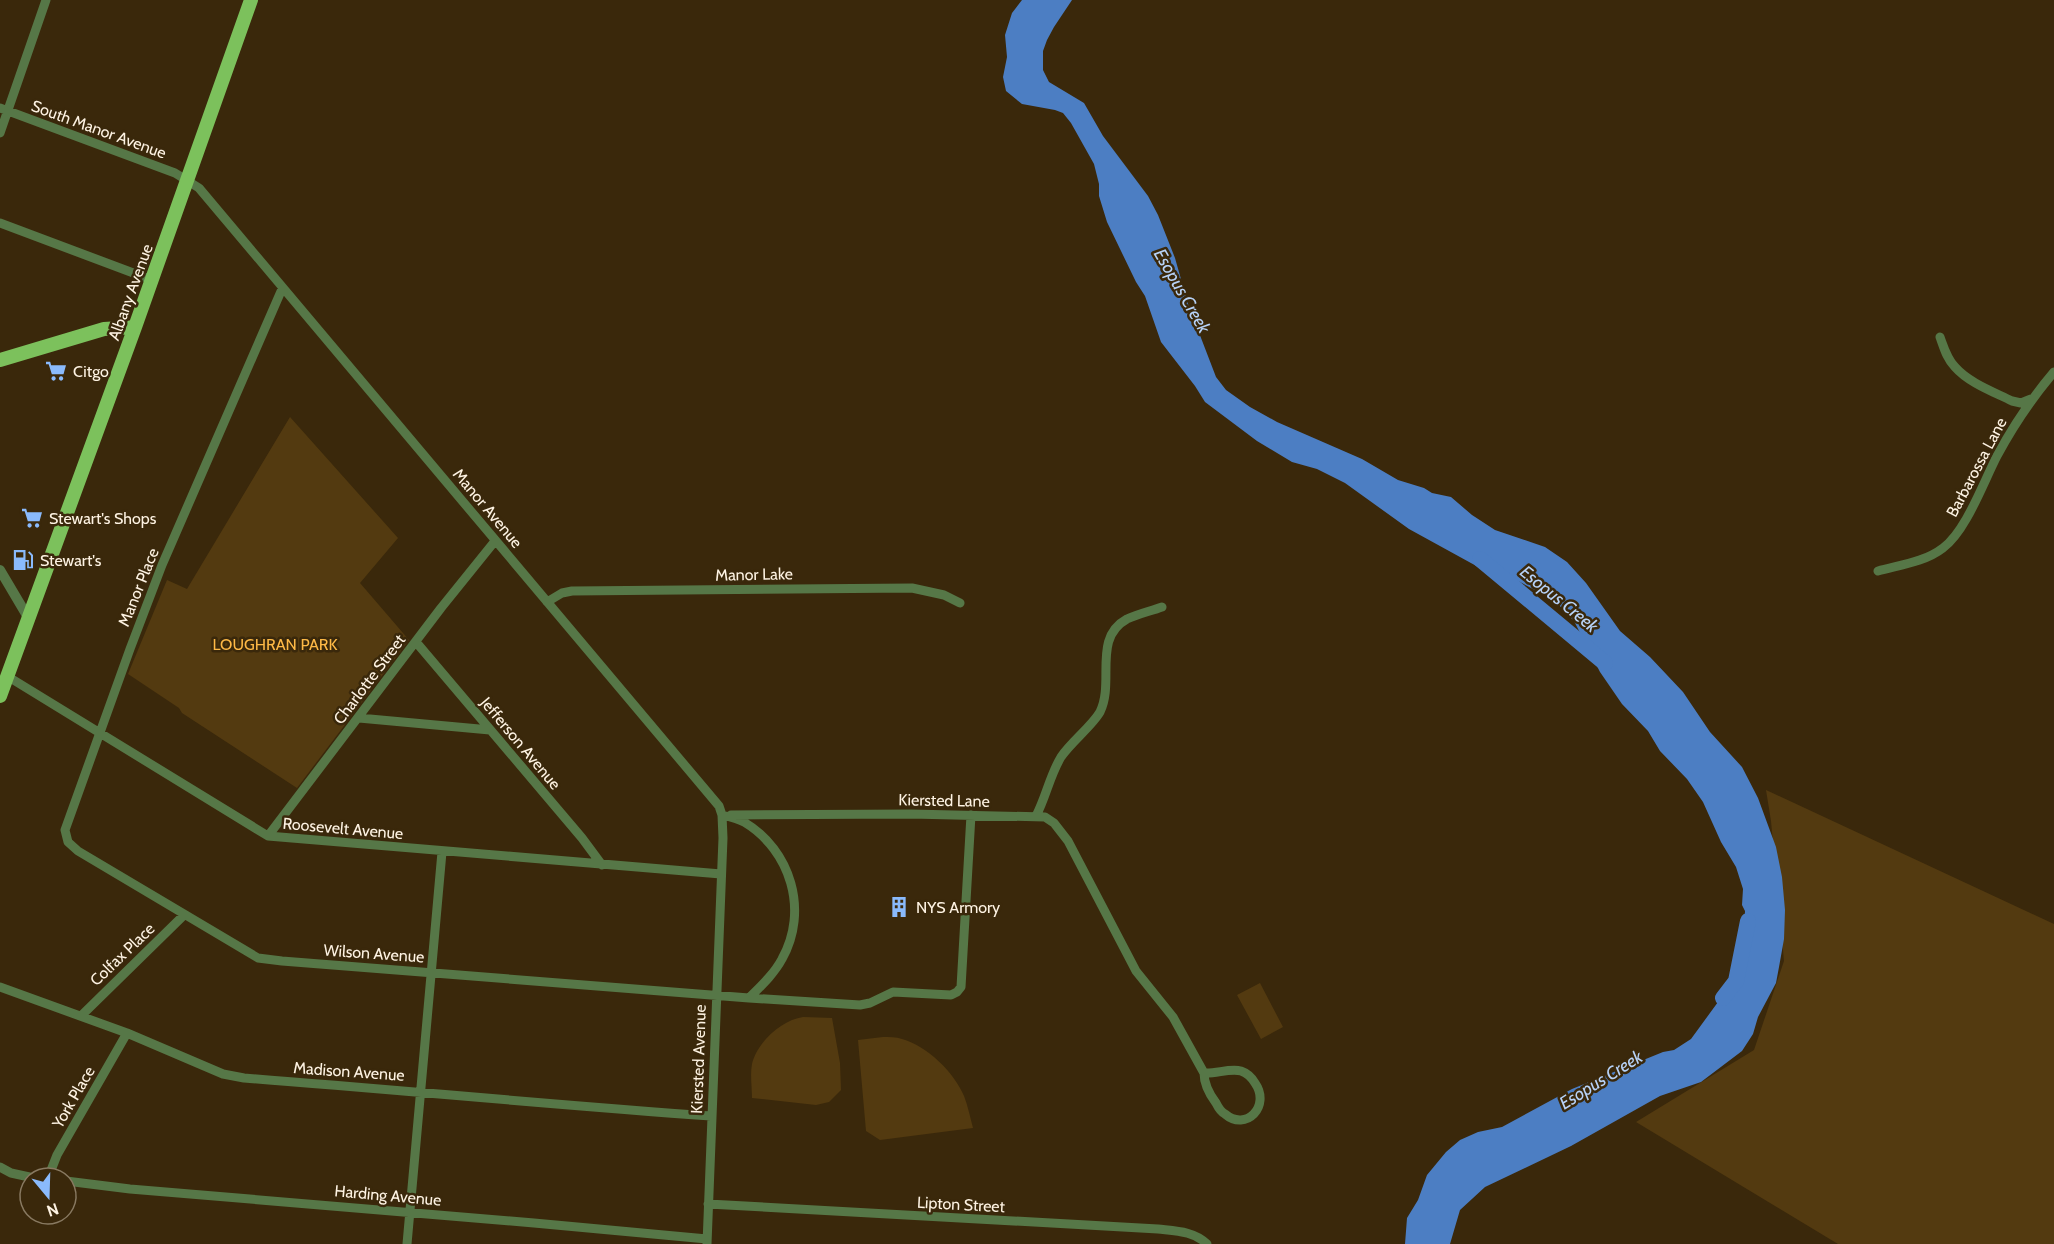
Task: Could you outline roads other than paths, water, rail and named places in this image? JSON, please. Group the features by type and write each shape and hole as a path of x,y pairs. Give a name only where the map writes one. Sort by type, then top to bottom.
{"main road":[{"name":"Albany Avenue","path":"0,696 152,280 250,0"},
{"path":"0,360 104,329 135,327"}],"street":[{"path":"0,133 4,110 46,0"},
{"name":"South Manor Avenue","path":"4,110 187,179"},
{"name":"Manor Avenue","path":"187,179 199,188 282,289 344,359 719,806 722,814"},
{"path":"0,223 152,280"},
{"name":"Manor Place","path":"65,836 65,830 162,565 282,289"},
{"path":"1940,337 1955,367 1966,376 2012,401 2021,403 2031,399"},
{"name":"Barbarossa Lane","path":"1878,571 1925,558 1944,548 1960,530 1997,455 2031,399 2054,372"},
{"name":"Charlotte Street","path":"268,836 495,541"},
{"path":"0,570 29,619"},
{"name":"Manor Lake","path":"547,602 572,591 912,588 944,595 960,603"},
{"path":"1162,607 1127,619 1117,627 1109,640 1105,656 1106,688 1100,712 1061,758 1036,816 1054,823 1068,841 1136,971 1173,1017 1204,1073 1210,1093 1225,1115 1238,1120 1245,1119 1259,1108 1261,1095 1256,1083 1247,1074 1236,1071 1204,1073"},
{"name":"Jefferson Avenue","path":"416,642 582,838 602,865"},
{"name":"Roosevelt Avenue","path":"7,676 268,836 721,874"},
{"path":"359,718 490,730"},
{"path":"721,874 722,814 742,821 758,831 774,848 785,866 793,887 796,908 789,946 782,961 749,998"},
{"name":"Kiersted Lane","path":"722,814 1036,816"},
{"name":"Wilson Avenue","path":"65,836 78,851 258,958 716,996 860,1005 870,1004 892,992 951,995 961,987 971,815"},
{"path":"407,1244 442,852"},
{"name":"Kiersted Avenue","path":"707,1242 721,874"},
{"name":"Colfax Place","path":"82,1015 184,915"},
{"name":"Madison Avenue","path":"0,987 82,1015 223,1074 244,1078 711,1116"},
{"name":"York Place","path":"53,1166 127,1033"},
{"path":"0,1167 18,1175"},
{"name":"Harding Avenue","path":"78,1182 130,1189 410,1212 707,1242"},
{"name":"Lipton Street","path":"708,1204 1184,1232 1208,1244"}],"water":[{"path":"1022,0 1072,0 1047,40 1043,51 1043,70 1049,82 1084,103 1103,136 1148,196 1175,258 1188,304 1216,377 1226,390 1277,422 1362,459 1398,480 1424,488 1432,493 1451,497 1472,515 1495,530 1545,547 1567,562 1586,583 1620,631 1650,657 1683,692 1710,732 1742,767 1758,798 1776,847 1785,910 1784,939 1776,983 1758,1017 1753,1034 1742,1051 1701,1082 1660,1096 1571,1146 1485,1187 1460,1210 1450,1244 1405,1244 1407,1218 1418,1200 1427,1175 1446,1152 1460,1140 1478,1132 1502,1127 1572,1089 1663,1052 1674,1050 1691,1039 1737,980 1743,957 1745,911 1742,905 1743,889 1736,867 1721,842 1703,802 1687,779 1660,751 1648,731 1622,704 1600,672 1574,621 1558,604 1520,582 1480,568 1409,529 1345,483 1317,469 1292,462 1257,441 1205,402 1161,342 1145,296 1107,222 1099,196 1099,184 1094,164 1071,123 1063,113 1022,104 1006,91 1003,77 1007,57 1005,35 1012,13"}],"waterway":[{"name":"Esopus Creek","path":"1480,559 1605,663"},
{"name":"Esopus Creek","path":"1723,998 1736,981 1748,921"}],"place":[{"name":"Citgo","path":"56,371"},
{"name":"Stewart's Shops","path":"32,518"},
{"name":"Stewart's","path":"23,560"},
{"name":"NYS Armory","path":"899,907"}],"park label":[{"name":"LOUGHRAN PARK","path":"275,644"}]}
